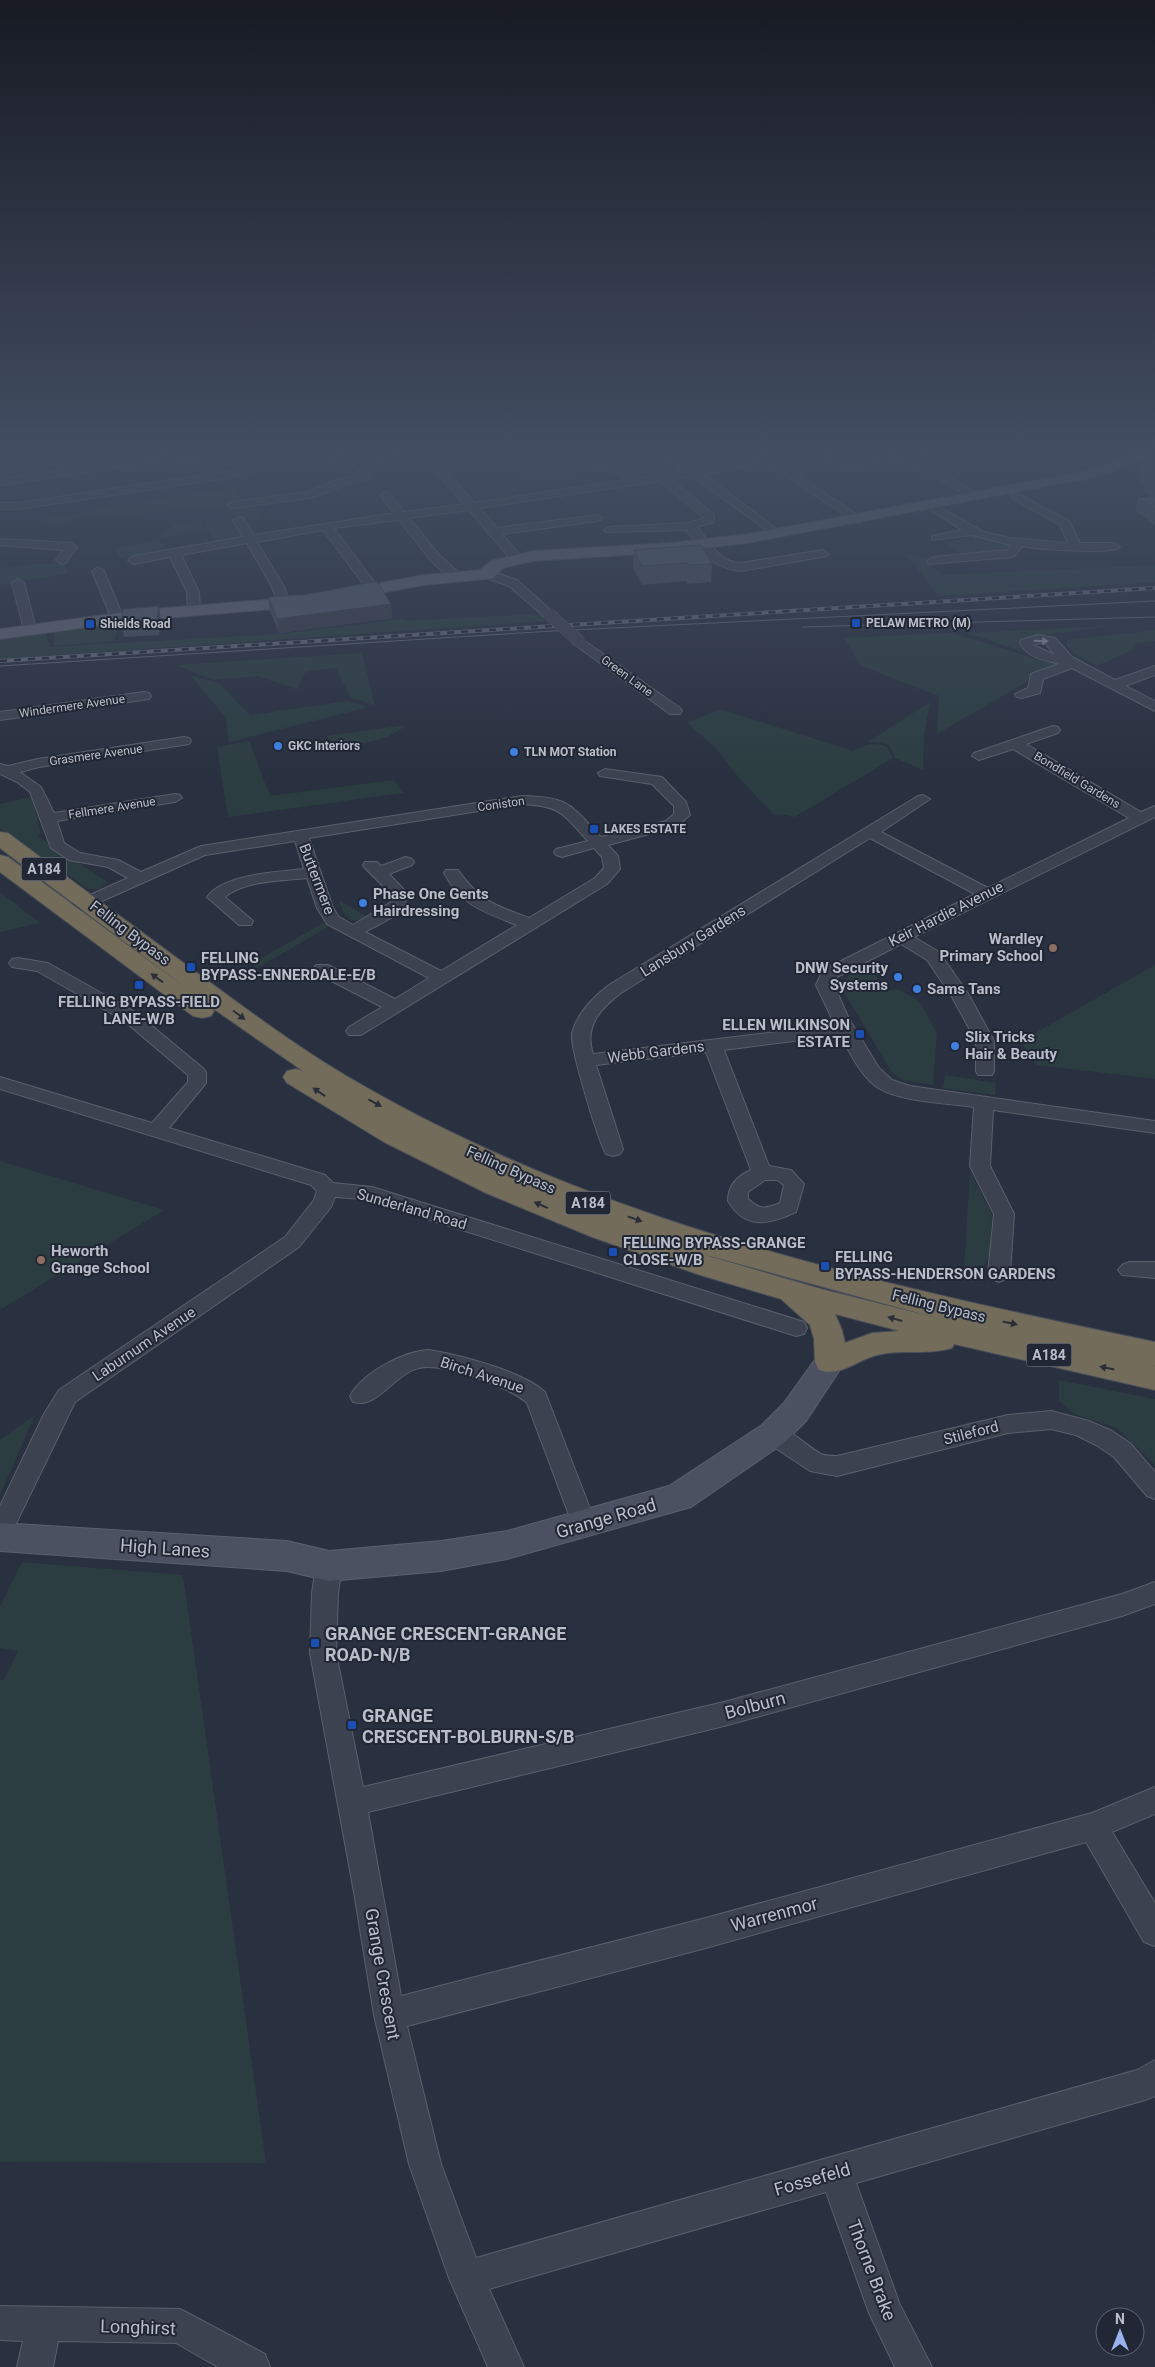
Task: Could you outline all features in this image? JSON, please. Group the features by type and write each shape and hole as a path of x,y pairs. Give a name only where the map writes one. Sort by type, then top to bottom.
{"highway":[{"name":"Felling Bypass","path":"0,838 78,906 257,1051 336,1104 439,1160 558,1212 712,1268 975,1340 1155,1378"},
{"name":"Felling Bypass","path":"0,862 78,906 352,1091 449,1142 574,1198 714,1247 915,1301 1155,1354"},
{"path":"782,1287 812,1306 828,1326 830,1362 872,1344 975,1340"}],"main road":[{"path":"0,634 117,617 284,604 374,590 451,572 483,573 494,566 516,560"}],"street":[{"path":"178,560 193,592 194,611"},
{"path":"263,560 277,586 284,604"},
{"path":"352,560 374,590"},
{"path":"438,560 451,572"},
{"path":"717,560 719,563 734,567 767,560"},
{"path":"933,561 938,560"},
{"path":"98,570 117,617"},
{"name":"Green Lane","path":"483,573 514,583 579,641 675,711"},
{"path":"18,583 30,629"},
{"path":"1022,694 1035,690 1036,677 1072,662 1155,706"},
{"path":"1114,685 1155,670"},
{"name":"Windermere Avenue","path":"0,716 144,696"},
{"name":"Bondfield Gardens","path":"979,756 1053,730"},
{"name":"Grasmere Avenue","path":"4,769 184,741"},
{"name":"Bondfield Gardens","path":"1014,744 1147,814"},
{"path":"4,769 36,790 49,818 57,845 75,857 112,863 140,878"},
{"path":"562,853 671,824 679,820 683,810 681,805 657,780 605,773"},
{"name":"Fellmere Avenue","path":"49,818 175,798"},
{"name":"Coniston","path":"78,906 201,851 300,834 536,799 548,800 566,808 600,844 613,862 608,875 601,882 355,1031"},
{"name":"Lansbury Gardens","path":"613,1149 584,1061 580,1042 582,1027 602,999 615,989 923,799"},
{"name":"Keir Hardie Avenue","path":"1147,814 836,970 826,979 826,991 874,1074 887,1085 910,1092 1155,1126"},
{"path":"870,832 987,894"},
{"name":"Buttermere","path":"300,834 328,915 352,932 442,978"},
{"path":"352,932 395,908 399,903 399,893 375,869 406,862"},
{"path":"245,921 215,897 220,891 236,885 313,872"},
{"path":"452,873 458,885 472,900 530,924"},
{"path":"901,937 933,956 960,995 985,1041 985,1071"},
{"path":"18,964 42,967 129,1016 197,1073 197,1083 156,1130"},
{"path":"322,969 396,1006"},
{"name":"Webb Gardens","path":"584,1061 848,1028"},
{"path":"713,1045 762,1173"},
{"path":"0,1084 318,1180 327,1190"},
{"path":"984,1102 980,1166 1004,1214 999,1274"},
{"name":"Sunderland Road","path":"327,1190 365,1192 796,1328"},
{"name":"Laburnum Avenue","path":"0,1531 56,1414 67,1396 292,1242 324,1202 327,1190"},
{"path":"1129,1270 1155,1270"},
{"name":"Birch Avenue","path":"361,1396 401,1366 419,1359 438,1360 526,1388 537,1398 584,1524"},
{"name":"Grange Road","path":"330,1566 441,1556 488,1548 584,1524 679,1497 773,1434 795,1412 830,1362"},
{"name":"Stileford","path":"773,1434 818,1464 837,1466 1008,1424 1051,1420 1081,1427 1104,1438 1122,1450 1155,1489"},
{"name":"High Lanes","path":"0,1537 287,1556 330,1566"},
{"name":"Grange Crescent","path":"330,1566 325,1593 323,1653 369,1892 388,2015 425,2164 466,2278 506,2367"},
{"name":"Bolburn","path":"351,1803 724,1714 1122,1605 1155,1593"},
{"name":"Warrenmor","path":"388,2015 702,1934 1093,1826 1155,1800"},
{"path":"1093,1826 1155,1931"},
{"name":"Fossefeld","path":"466,2278 1145,2084 1155,2076"},
{"name":"Thorne Brake","path":"836,2172 886,2313 914,2367"},
{"name":"Longhirst","path":"0,2323 180,2326 252,2367"},
{"path":"35,2367 44,2324"}],"shaded area":[{"path":"912,560 926,560 942,575 1155,565 1155,582 938,596"},
{"path":"34,564 62,564 69,573 0,585 0,569"},
{"path":"542,614 545,621 0,659 0,639 45,632 50,647 280,634 404,619 404,621"},
{"path":"120,622 114,641 53,646 55,631"},
{"path":"1110,626 1030,637 1018,643 1024,652 968,633"},
{"path":"1155,630 1155,641 1132,644 1134,649 1097,666 1076,655 1066,645 1068,640"},
{"path":"952,633 1056,665 1033,674 1025,683 937,734 939,696 861,666 844,638"},
{"path":"362,653 375,706 350,697 336,668 306,671 297,689 258,676 213,680 176,665"},
{"path":"191,676 219,683 250,715 348,701 369,707 229,742 226,718"},
{"path":"930,702 924,735 923,770 895,758 889,745 880,742 868,742"},
{"path":"720,709 853,751 870,744 882,745 887,747 893,758 795,817 774,815 739,778 714,746 687,723"},
{"path":"406,725 390,736 370,742 339,743 330,741 327,736"},
{"path":"249,741 270,796 394,780 403,793 228,817 217,747"},
{"path":"32,797 41,834 37,836 108,882 100,889 88,889 0,828 0,804"},
{"path":"0,892 40,923 0,932"},
{"path":"339,900 368,917 357,921 352,920 345,915"},
{"path":"323,923 328,927 257,968 251,964"},
{"path":"1155,965 1155,1079 1037,1065 1021,1041"},
{"path":"870,966 885,991 898,989 920,1002 937,1033 933,1085 902,1080 891,1071 842,989 848,976"},
{"path":"945,1075 996,1083 995,1095 943,1088"},
{"name":"Heworth Grange School","path":"0,1161 164,1210 0,1310"},
{"path":"970,1172 992,1215 990,1252 985,1265 964,1269"},
{"path":"1059,1380 1155,1399 1155,1465 1117,1428 1074,1414 1059,1401"},
{"path":"35,1415 0,1495 0,1440"},
{"path":"22,1562 183,1575 266,2163 0,2162 0,1680 4,1680 18,1651 0,1648 0,1607"}],"building":[{"path":"639,560 710,560 712,564 689,565 687,563 642,566"},
{"path":"377,581 391,604 277,619 268,597 309,594"},
{"path":"159,606 157,621 121,623 123,609"}],"tram line":[{"path":"0,666 552,631 1155,601"},
{"path":"803,627 1155,617"}],"railway":[{"path":"0,661 1155,588"}],"place":[{"name":"PELAW METRO (M)","path":"856,623"},
{"name":"Shields Road","path":"90,624"},
{"name":"GKC Interiors","path":"278,746"},
{"name":"TLN MOT Station","path":"514,752"},
{"name":"LAKES ESTATE","path":"594,829"},
{"name":"Phase One Gents Hairdressing","path":"363,903"},
{"name":"Wardley Primary School","path":"1053,948"},
{"name":"FELLING BYPASS-ENNERDALE-E/B","path":"191,967"},
{"name":"DNW Security Systems","path":"898,977"},
{"name":"FELLING BYPASS-FIELD LANE-W/B","path":"139,985"},
{"name":"Sams Tans","path":"917,989"},
{"name":"ELLEN WILKINSON ESTATE","path":"860,1034"},
{"name":"Slix Tricks Hair & Beauty","path":"955,1046"},
{"name":"FELLING BYPASS-GRANGE CLOSE-W/B","path":"613,1252"},
{"name":"Heworth Grange School","path":"41,1260"},
{"name":"FELLING BYPASS-HENDERSON GARDENS","path":"825,1266"},
{"name":"GRANGE CRESCENT-GRANGE ROAD-N/B","path":"315,1643"},
{"name":"GRANGE CRESCENT-BOLBURN-S/B","path":"352,1725"}]}
